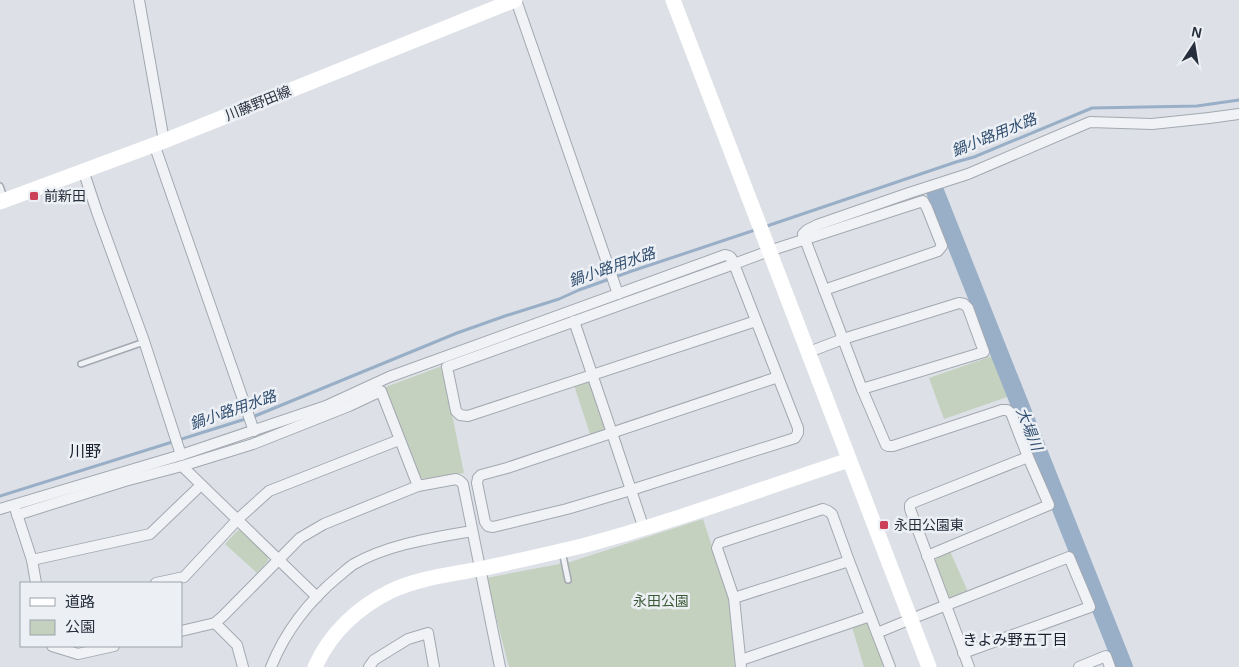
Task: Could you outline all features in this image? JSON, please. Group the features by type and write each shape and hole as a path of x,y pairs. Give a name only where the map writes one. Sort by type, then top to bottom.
{"street":[{"path":"139,0 159,142 250,422"},
{"path":"516,0 618,294"},
{"name":"川藤野田線","path":"2,196 83,170 159,142 516,0"},
{"path":"673,0 930,667"},
{"path":"927,556 1049,505 1011,413 1007,410 1002,410 893,446 886,445 862,389 805,239 804,234 806,230 968,174 1090,122 1152,124 1239,114"},
{"path":"83,170 144,342 181,455"},
{"path":"756,321 468,416 460,416 456,411 447,367 769,251 923,201 942,246 938,252 824,290"},
{"path":"15,510 181,455 250,422 326,406 389,377 725,255 730,256 732,259 798,428 795,438 567,509 493,527 488,526 485,522 477,483 478,478 482,475 778,377"},
{"path":"809,352 843,339 959,303 964,304 968,308 984,352 862,389"},
{"path":"574,321 644,529"},
{"path":"0,509 15,510 182,466 253,444 381,392 418,486"},
{"path":"161,582 184,577 238,519 270,491 400,440"},
{"path":"969,667 910,505 1028,457"},
{"path":"315,667 328,644 342,626 358,611 392,590 439,576 562,551 644,529 849,460"},
{"path":"182,466 317,597"},
{"path":"182,631 215,623 300,538 324,524 418,486 456,479 463,484 500,667"},
{"path":"32,560 150,534 201,485"},
{"path":"870,616 741,664 734,598 717,548 719,543 823,509 828,511 832,514 890,667"},
{"path":"15,510 32,560 36,582"},
{"path":"272,667 277,652 303,613 327,586 354,564 385,550 421,540 472,531"},
{"path":"877,633 1069,557 1090,607 963,653"},
{"path":"734,598 849,561"},
{"path":"215,623 237,645 243,667"},
{"path":"369,667 374,660 408,639 428,633 434,667"},
{"path":"55,647 78,654 110,647"},
{"path":"1079,667 1106,656 1110,667"}],"lane":[{"path":"81,364 144,342"},
{"path":"562,551 568,580"}],"green space":[{"path":"992,356 1007,397 944,419 929,378"},
{"path":"442,366 464,473 424,479 417,472 383,388"},
{"path":"586,381 593,388 598,410 600,410 605,424 604,429 601,431 590,434 574,385"},
{"name":"永田公園","path":"703,519 730,602 735,667 509,667 486,578 570,562"},
{"path":"240,530 268,555 268,561 257,573 225,544"},
{"path":"950,551 968,592 952,598 948,596 935,563 937,557"},
{"path":"864,623 868,624 884,664 882,667 864,667 852,627"}],"waterway":[{"name":"鍋小路用水路","path":"764,227 974,157 1092,108 1197,106 1239,100"},
{"name":"大場川","path":"935,191 1124,667"},
{"name":"鍋小路用水路","path":"0,496 255,416 457,333 755,230"}],"place":[{"name":"前新田","path":"34,196"},
{"name":"永田公園東","path":"884,525"}],"district":[{"name":"川野","path":"85,451"},
{"name":"きよみ野五丁目","path":"1015,640"}]}
